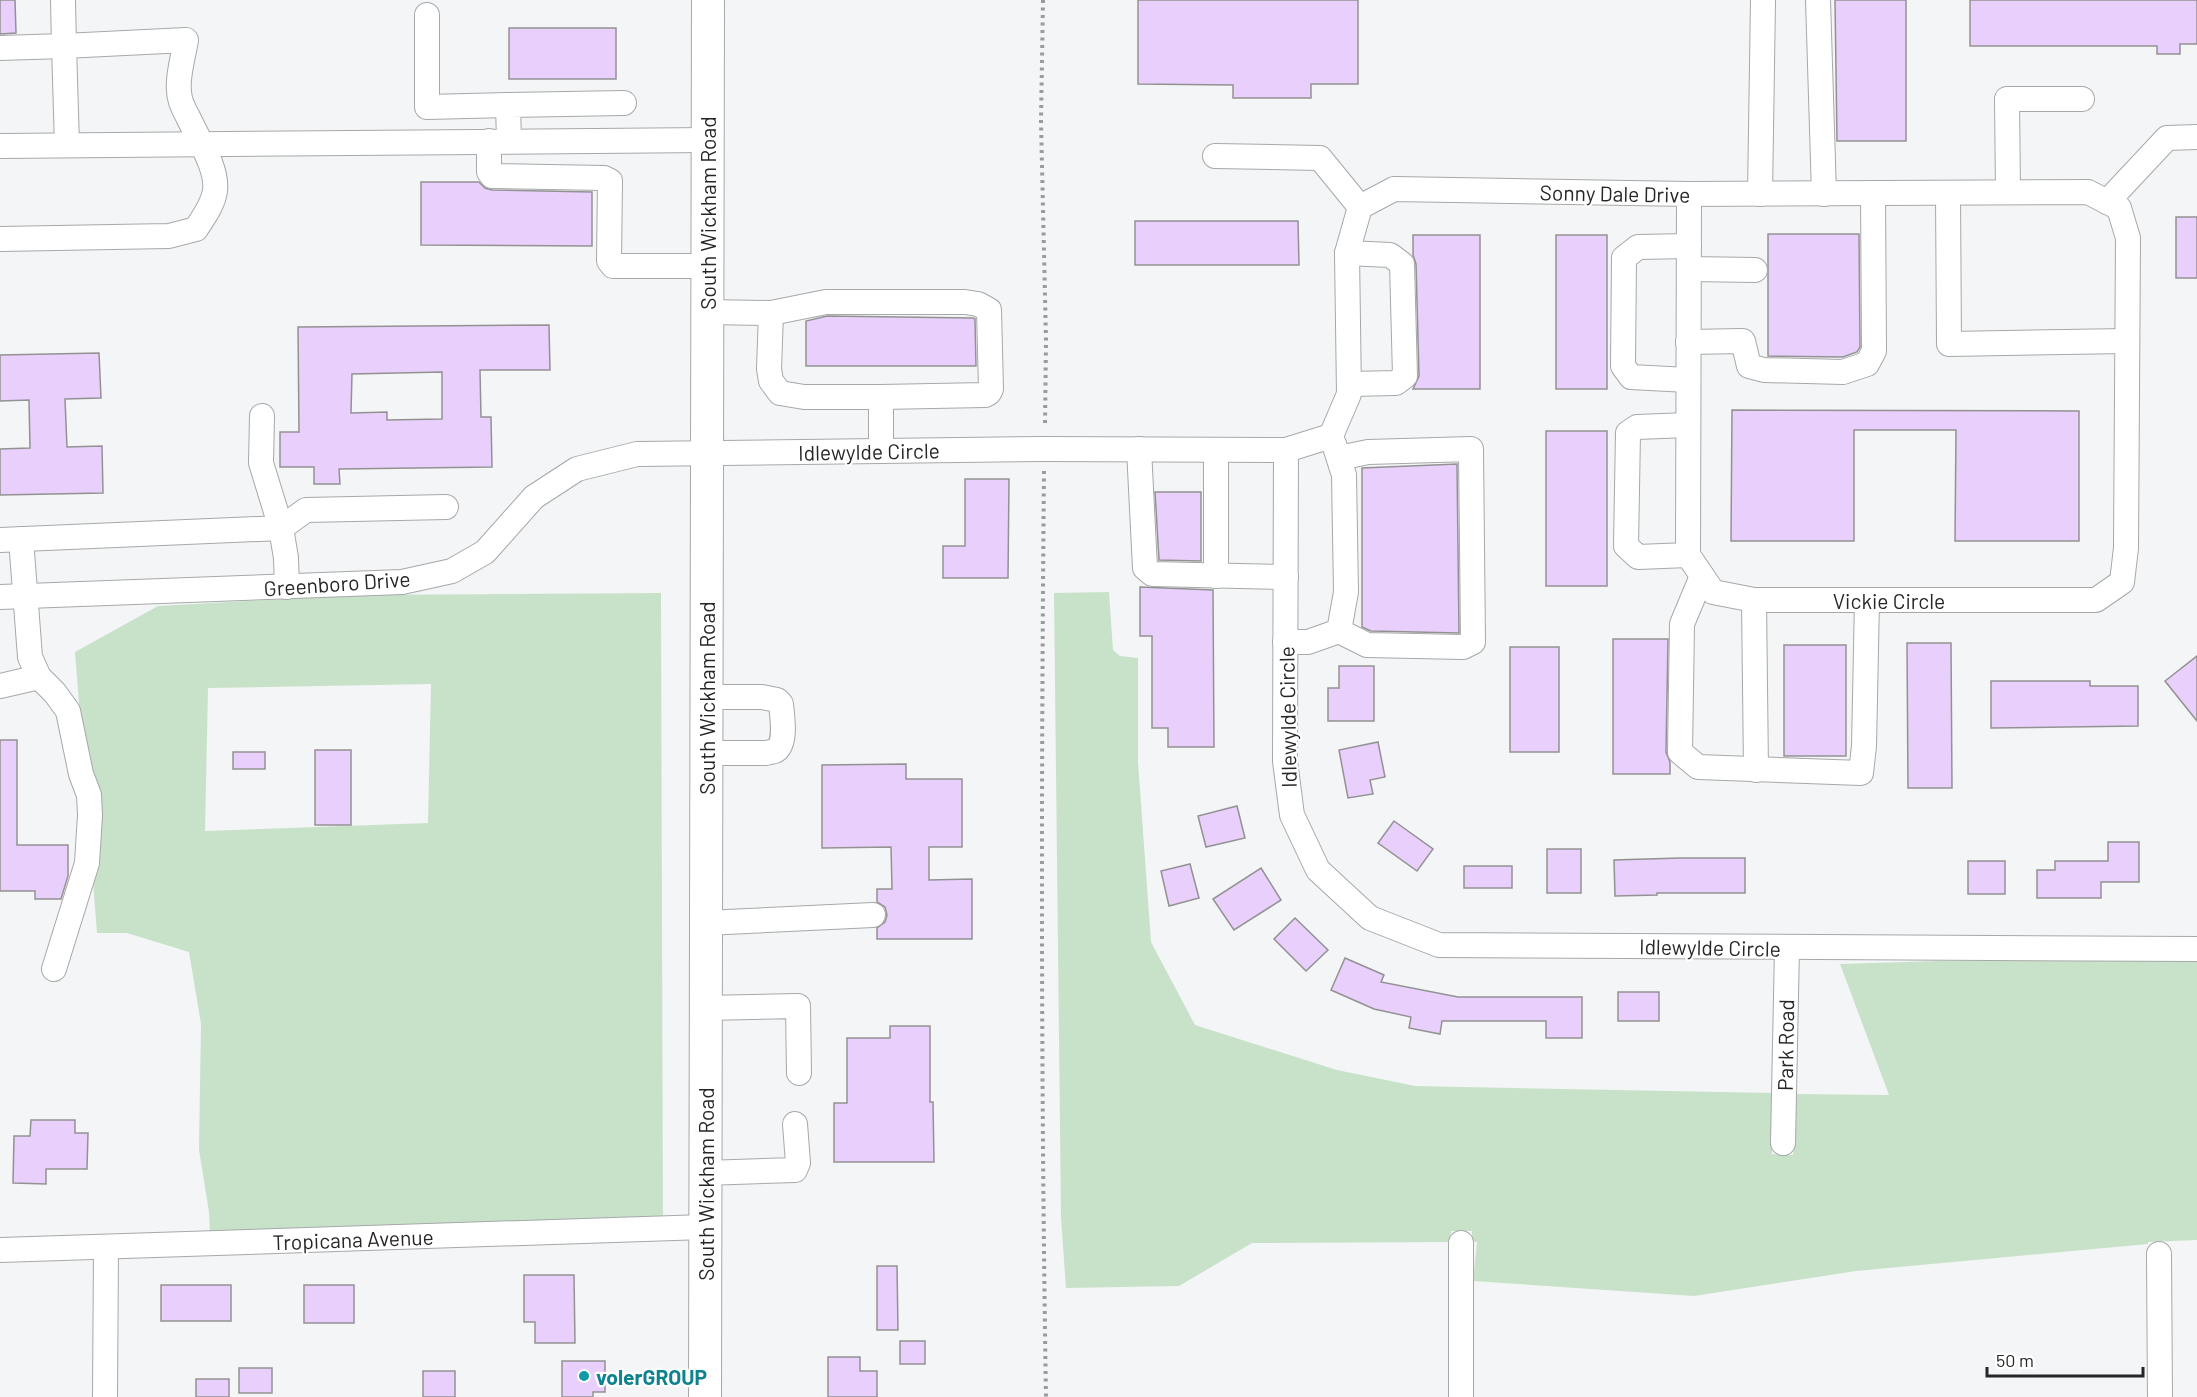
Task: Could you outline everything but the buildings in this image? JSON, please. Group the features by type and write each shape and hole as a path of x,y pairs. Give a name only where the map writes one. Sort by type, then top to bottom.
{"main road":[{"name":"South Wickham Road","path":"705,1397 708,0"}],"street":[{"path":"63,0 67,145"},
{"path":"1760,194 1763,0"},
{"path":"1818,0 1824,194"},
{"path":"427,15 427,107 624,103"},
{"path":"0,48 186,40 179,91 184,108 209,157 214,174 215,192 196,229 169,236 0,239"},
{"path":"2008,192 2007,99 2082,99"},
{"path":"508,105 489,172 492,176 604,178 610,181 609,261 613,266 707,266"},
{"path":"2107,202 2167,138 2197,137"},
{"path":"0,146 708,140"},
{"path":"1215,156 1320,158 1360,207 1347,253 1349,394 1335,447 1344,476 1346,592 1339,631"},
{"name":"Sonny Dale Drive","path":"1360,207 1394,189 1689,194 2088,192 2107,202"},
{"path":"1688,342 1743,341 1749,366 1764,370 1843,372 1867,364 1874,351 1873,193"},
{"path":"1948,193 1949,344 2127,341"},
{"path":"1688,425 1637,427 1628,433 1626,546 1638,557 1688,555 1689,194"},
{"name":"Vickie Circle","path":"1688,555 1713,592 1754,600 2096,600 2122,582 2126,548 2128,238 2119,208 2107,202"},
{"path":"1688,380 1631,377 1623,366 1624,258 1638,247 1755,270"},
{"path":"1347,253 1390,255 1402,264 1405,376 1396,383 1349,384"},
{"path":"707,312 771,313 826,302 965,302 978,304 989,310 991,388 989,393 881,397 804,397 780,393 771,381 769,369 771,313"},
{"path":"881,397 881,451"},
{"path":"262,416 261,463 281,528 286,558 287,587"},
{"path":"1286,450 1335,447 1368,452 1471,449 1473,642 1463,647 1367,645 1339,631 1308,642 1286,642"},
{"path":"1139,450 1145,568 1152,574 1286,577"},
{"path":"1216,450 1216,576"},
{"name":"Idlewylde Circle","path":"706,453 1286,450 1285,761 1292,815 1318,870 1370,918 1439,945 2197,949"},
{"name":"Greenboro Drive","path":"0,597 402,582 452,571 485,552 534,496 577,469 637,454 706,453"},
{"path":"54,969 87,863 89,795 81,774 68,711 39,677 30,657 24,596 11,539 281,528 306,510 446,507"},
{"path":"1702,576 1682,624 1680,752 1698,767 1862,773 1867,600"},
{"path":"1754,600 1756,770"},
{"path":"0,686 39,677"},
{"path":"706,697 771,698 781,704 782,717 781,743 775,751 706,753"},
{"path":"705,923 873,915"},
{"name":"Park Road","path":"1783,1143 1787,948"},
{"path":"705,1008 798,1005 799,1073"},
{"path":"705,1173 795,1170 798,1163 795,1124"},
{"name":"Tropicana Avenue","path":"0,1250 705,1227"},
{"path":"1461,1243 1461,1397"},
{"path":"105,1397 106,1248"},
{"path":"2159,1254 2160,1397"}],"path":[{"path":"1043,0 1041,121 1046,340 1041,1093 1046,1397"}],"green space":[{"path":"1109,592 1113,650 1120,656 1138,658 1138,762 1151,942 1195,1025 1337,1070 1415,1086 1773,1093 1772,1154 1793,1155 1795,1094 1889,1095 1840,964 1937,961 2197,961 2197,1240 2148,1242 2148,1244 1856,1271 1694,1296 1473,1281 1477,1242 1472,1242 1472,1231 1451,1231 1450,1242 1252,1243 1179,1286 1066,1288 1061,1218 1054,593"},
{"path":"661,593 663,1228 210,1234 209,1212 199,1150 201,1024 189,952 127,933 97,933 75,652 158,606 355,595","holes":["431,684 428,823 205,831 208,688"]}],"place":[{"name":"volerGROUP","path":"584,1376"}]}
